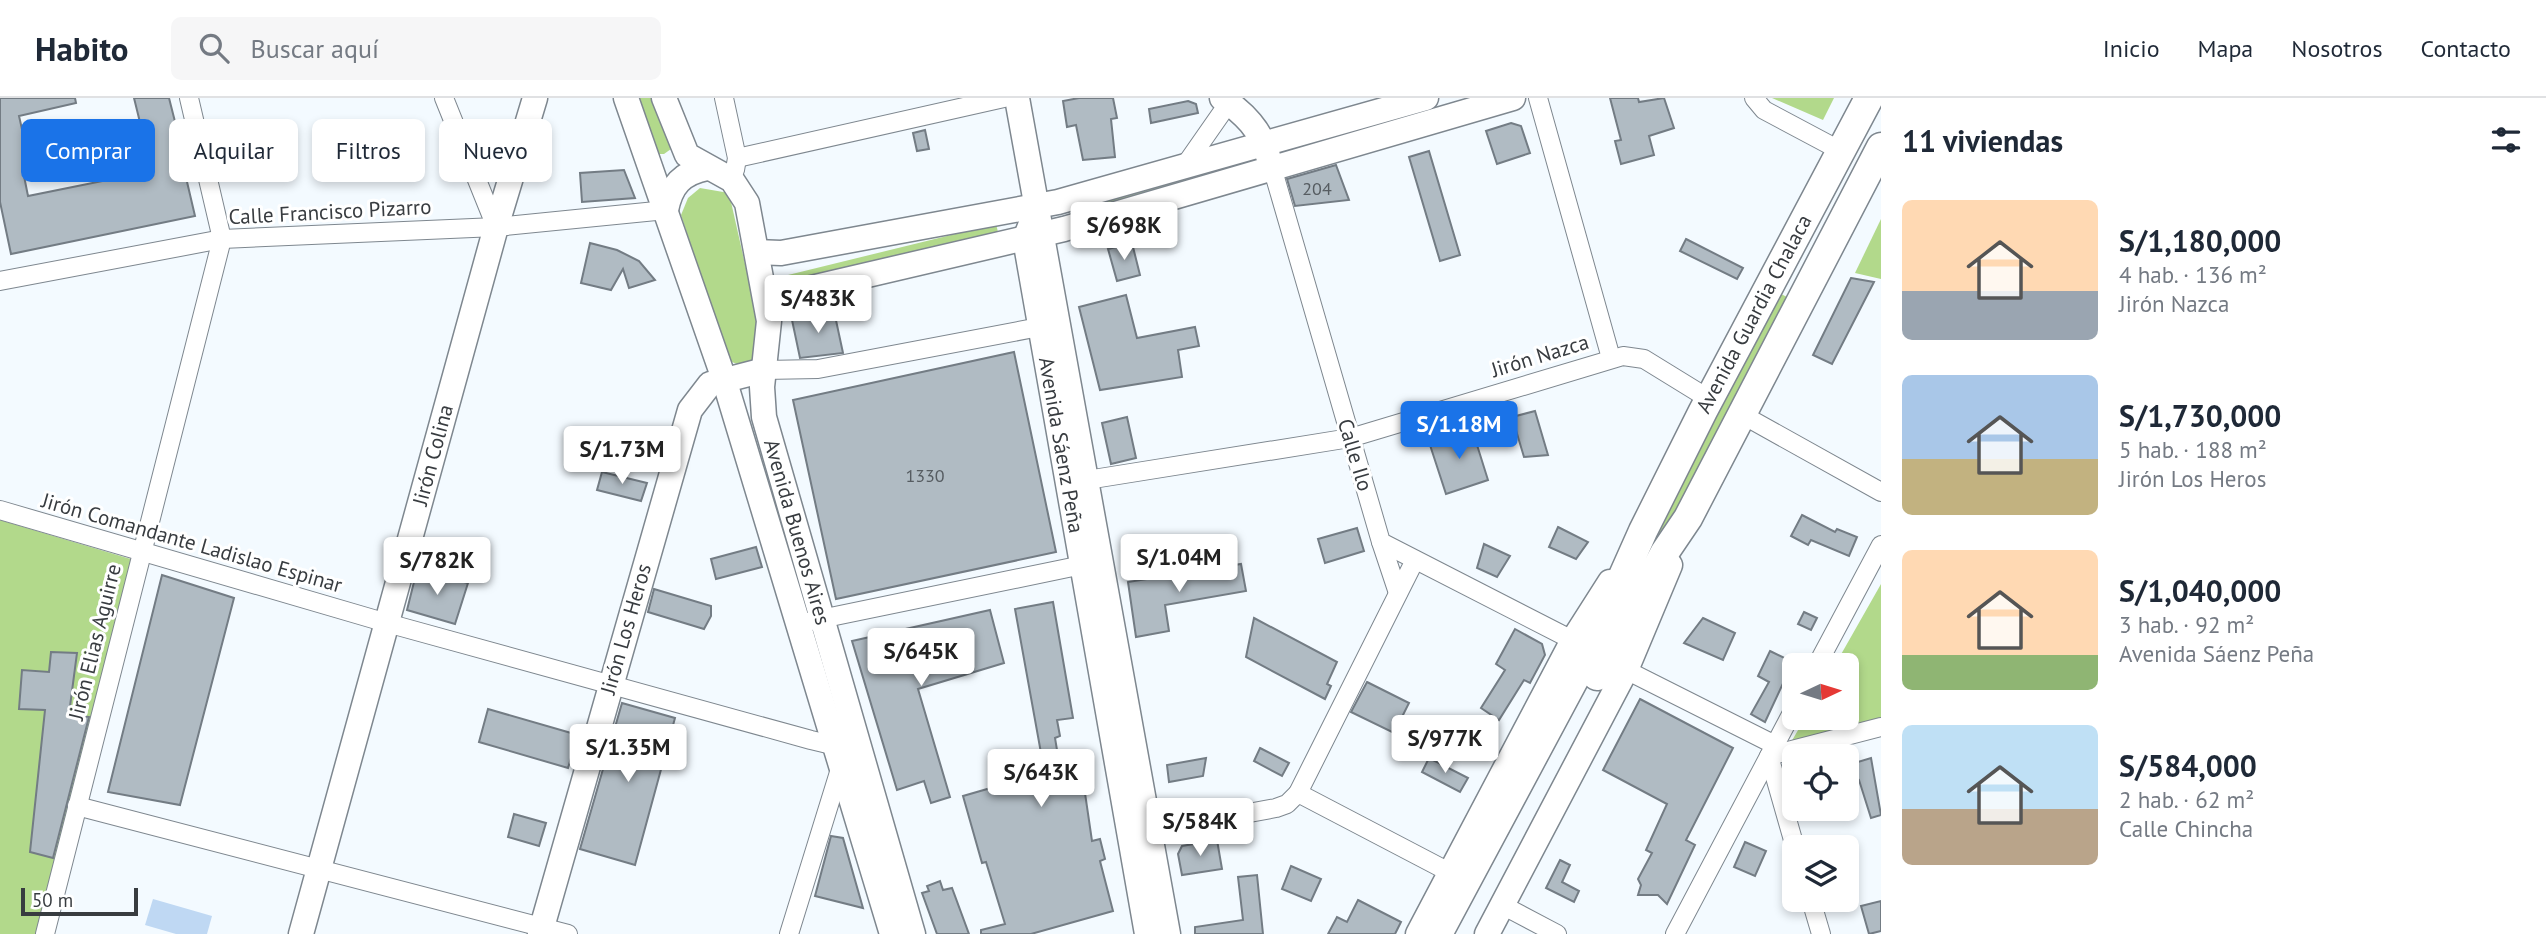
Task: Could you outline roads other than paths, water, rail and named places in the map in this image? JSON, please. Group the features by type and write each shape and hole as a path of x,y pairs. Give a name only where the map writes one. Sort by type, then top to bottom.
{"main road":[{"name":"Jirón Colina","path":"301,934 496,227 535,98"},
{"name":"Avenida Buenos Aires","path":"626,98 811,621"},
{"path":"664,98 687,155 707,168"},
{"path":"1017,98 1038,206 1034,237"},
{"path":"768,304 812,288 1034,237 1513,98"},
{"name":"Avenida Guardia Chalaca","path":"1418,934 1582,645 1869,98"},
{"path":"757,252 781,253 1038,206 1419,99"},
{"path":"1227,100 1250,120 1265,143"},
{"name":"Calle Ilo","path":"1265,143 1272,167"},
{"name":"Avenida Guardia Chalaca","path":"1487,934 1626,670 1688,518 1805,292 1878,161"},
{"path":"666,210 669,194 678,181 691,172 707,168 735,169"},
{"name":"Avenida Buenos Aires","path":"735,169 747,203 768,304 764,417 811,621 849,752 892,934"},
{"name":"Avenida Sáenz Peña","path":"1034,237 1153,931"},
{"path":"1774,276 1805,292"},
{"name":"Avenida Sáenz Peña","path":"1050,325 1087,480 1092,563 1150,831 1153,931"},
{"name":"Jirón Los Heros","path":"541,931 610,682 690,411 710,384 764,370"},
{"name":"Avenida Guardia Chalaca","path":"1438,934 1665,552 1688,518"},
{"name":"Avenida Guardia Chalaca","path":"1457,934 1542,759 1582,645"},
{"name":"Avenida Buenos Aires","path":"849,752 914,934"}],"street":[{"path":"189,98 222,239"},
{"path":"444,98 496,227"},
{"path":"724,98 735,169 1004,98"},
{"path":"1538,98 1611,358"},
{"path":"1754,98 1764,110 1841,150"},
{"path":"1186,164 1227,100"},
{"name":"Calle Ilo","path":"1272,167 1398,593"},
{"name":"Calle Francisco Pizarro","path":"0,281 222,239 496,227 666,210"},
{"name":"Jirón Elias Aguirre","path":"45,934 222,239"},
{"path":"764,370 818,369 1050,325"},
{"name":"Jirón Nazca","path":"1087,480 1350,438 1611,358 1634,355 1709,400"},
{"path":"1741,414 1881,492"},
{"name":"Jirón Comandante Ladislao Espinar","path":"0,510 387,623 610,682 849,752"},
{"path":"1381,542 1582,645"},
{"path":"1823,653 1881,545"},
{"path":"1150,831 1276,808 1287,804 1298,793 1415,560"},
{"path":"811,621 1092,563"},
{"path":"1626,670 1772,751 1881,727"},
{"path":"1675,934 1783,730"},
{"path":"1772,751 1792,835"},
{"path":"789,934 849,752"},
{"path":"1298,793 1451,873"},
{"path":"77,806 541,931 568,934"},
{"path":"1503,905 1557,934"},
{"path":"1815,912 1821,934"}],"water":[{"path":"153,899 212,916 207,934 176,934 145,925"}]}
